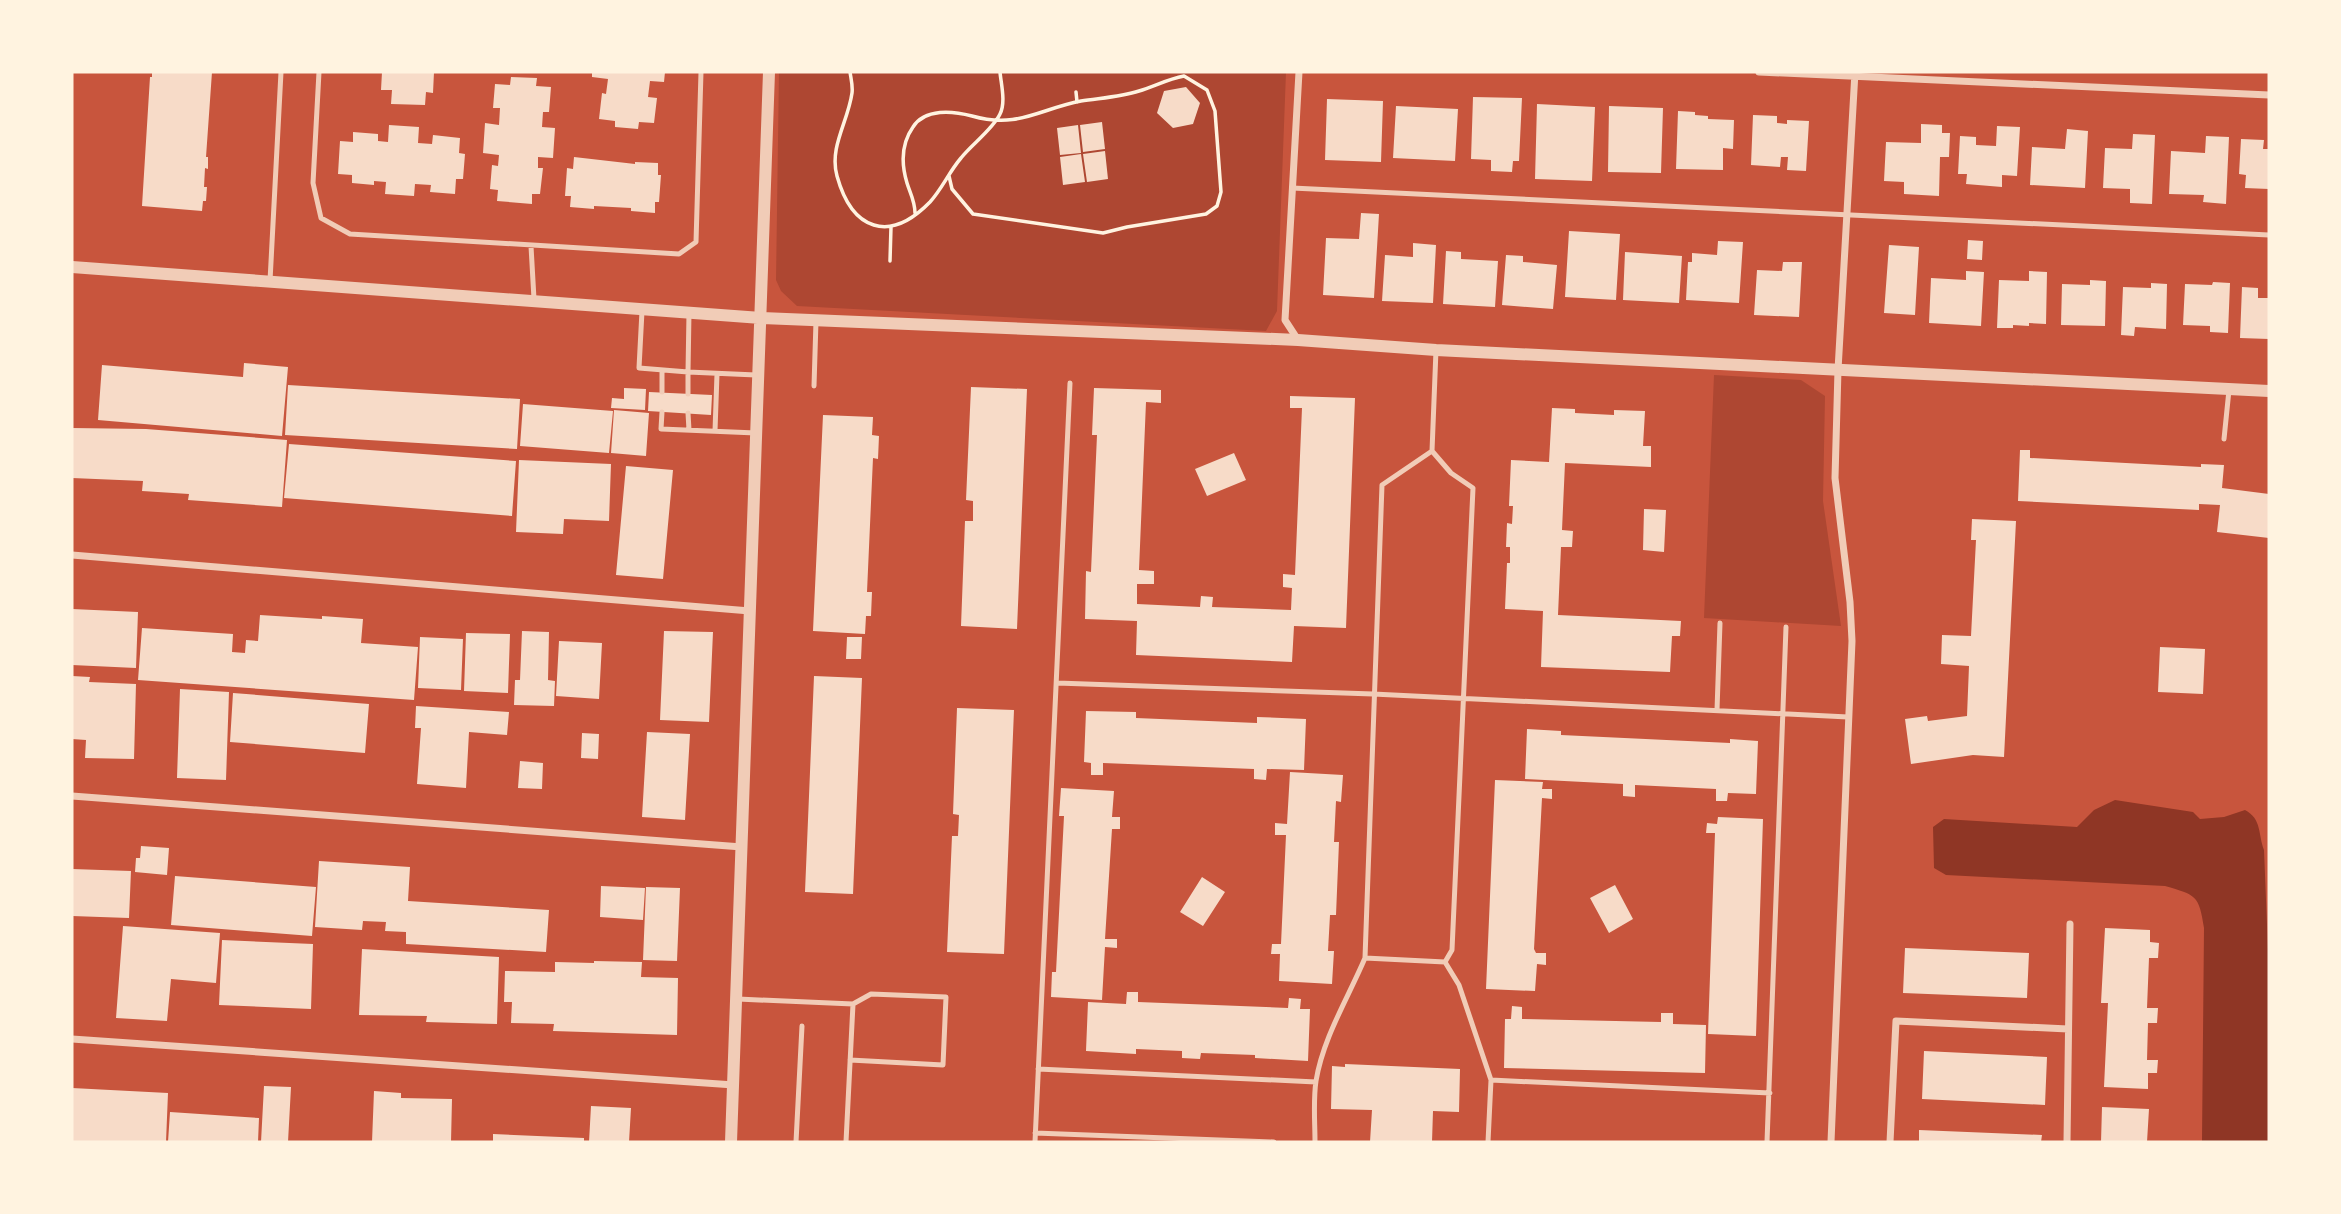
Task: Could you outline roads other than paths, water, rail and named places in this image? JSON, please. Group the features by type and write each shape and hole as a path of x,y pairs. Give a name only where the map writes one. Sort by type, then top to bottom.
{"street":[{"path":"731,1142 769,72"},
{"path":"1298,340 1285,320 1299,72"},
{"path":"1759,72 1854,74 2269,95"},
{"path":"1831,1142 1851,628 1835,478 1854,74"},
{"path":"72,267 534,299 761,318 1298,340 1436,350 2269,391"},
{"path":"72,555 751,611"},
{"path":"72,796 742,847"},
{"path":"2067,1142 2070,924"},
{"path":"1890,1142 1896,1021 2068,1029"},
{"path":"72,1039 734,1085"}],"lane":[{"path":"270,281 281,72"},
{"path":"319,72 313,183 321,218 349,234 679,254 696,242 701,72"},
{"path":"1292,188 2269,235"},
{"path":"531,246 534,299"},
{"path":"642,308 639,368 759,375"},
{"path":"688,394 689,312"},
{"path":"814,386 817,321"},
{"path":"1436,350 1432,450 1451,473 1472,488 1452,950 1445,962"},
{"path":"662,370 662,392"},
{"path":"715,431 717,374"},
{"path":"1035,1142 1070,383"},
{"path":"2224,439 2229,389"},
{"path":"662,412 661,429 756,433"},
{"path":"688,414 689,430"},
{"path":"1315,1142 1316,1082 1322,1058 1365,958 1382,485 1432,450"},
{"path":"1717,710 1720,623"},
{"path":"1767,1142 1786,627"},
{"path":"1057,683 1373,694 1848,717"},
{"path":"1365,958 1445,962"},
{"path":"1445,962 1459,985 1491,1080 1488,1142"},
{"path":"737,999 853,1004 871,994 946,997 943,1065 850,1060"},
{"path":"846,1142 853,1004"},
{"path":"796,1142 802,1026"},
{"path":"1038,1069 1316,1082"},
{"path":"1491,1080 1770,1093"},
{"path":"1035,1133 1274,1142"}]}
